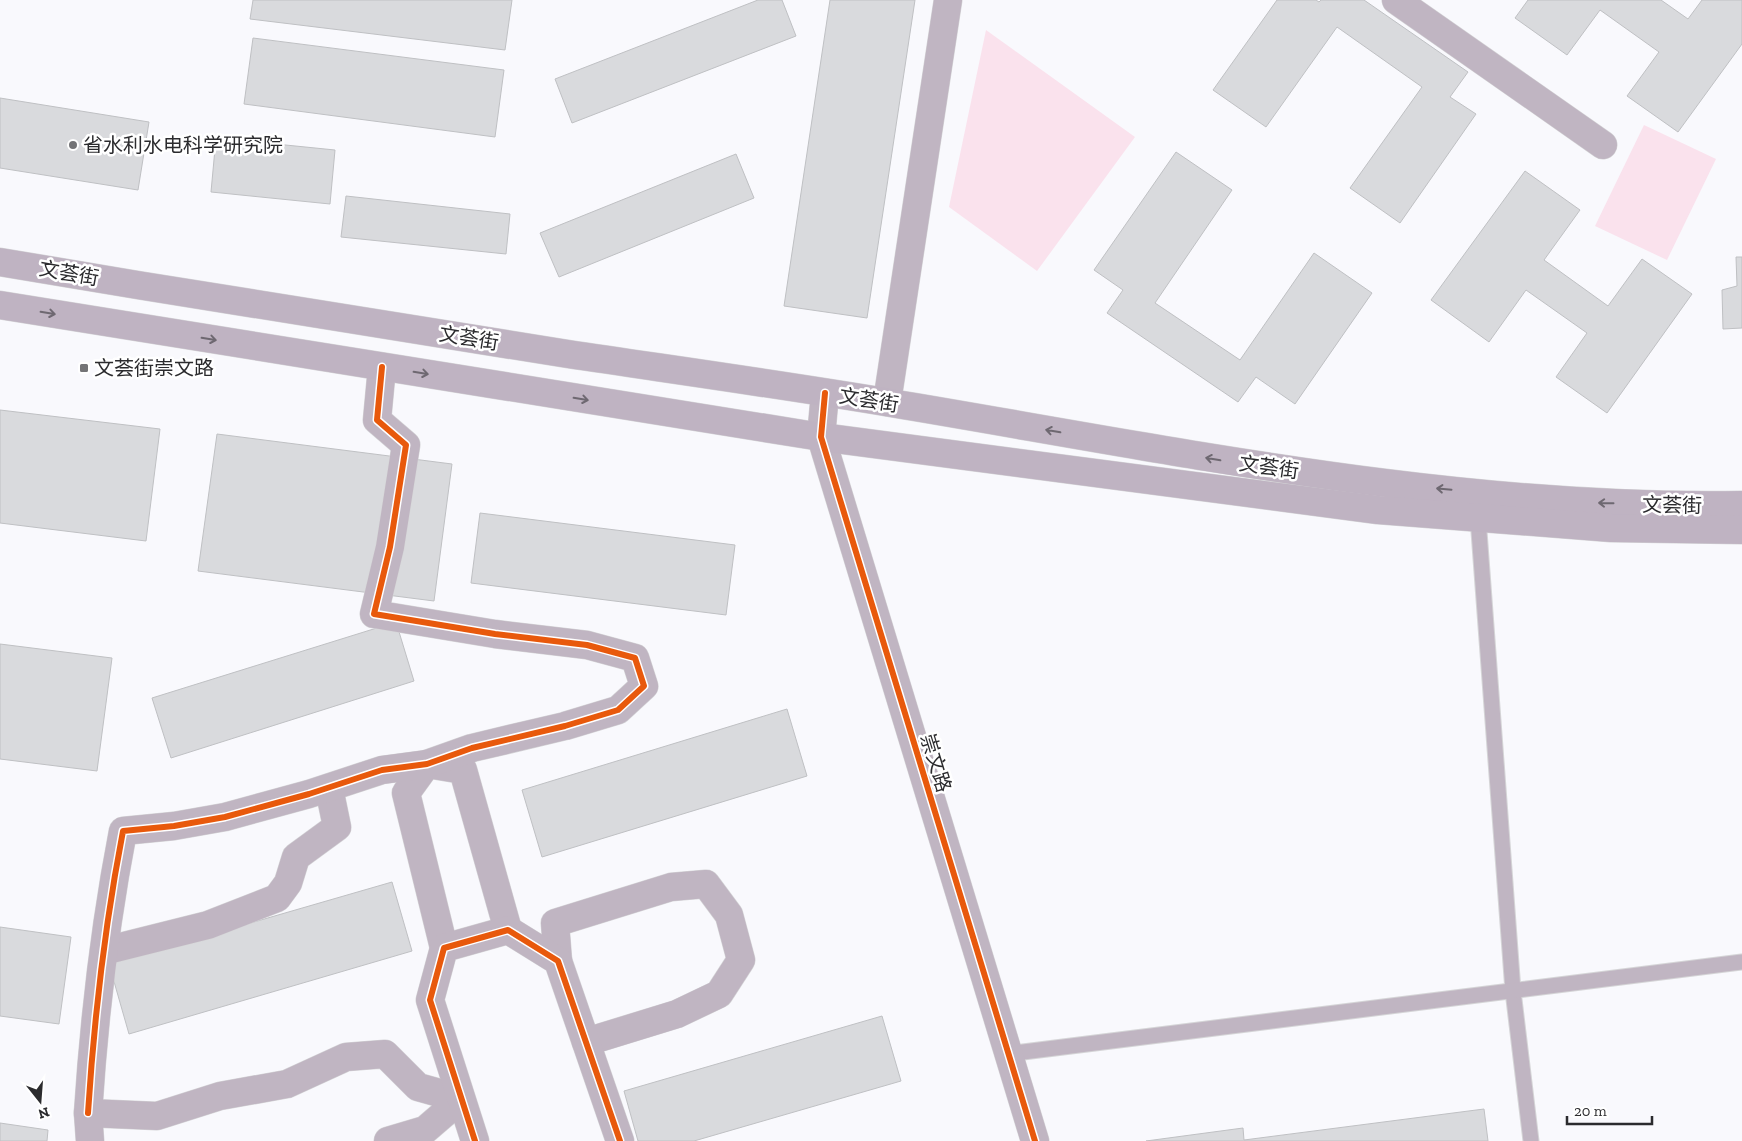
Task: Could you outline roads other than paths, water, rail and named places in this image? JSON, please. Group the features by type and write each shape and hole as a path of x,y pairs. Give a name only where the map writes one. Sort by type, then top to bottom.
{"main road":[{"name":"文荟街","path":"0,262 279,309 887,402 1236,463 1409,486 1585,503 1742,505"},
{"name":"文荟街","path":"0,305 821,437 1378,510 1611,528 1742,530"}],"street":[{"path":"887,402 948,0"},
{"path":"1396,0 1603,145"},
{"path":"90,1141 88,1113 90,1072 112,889 123,831 226,818 329,788 382,770 427,764 472,748 565,726 618,710 644,686 635,658 587,645 487,632 374,614 390,547 406,445 377,420 382,367"},
{"name":"崇文路","path":"825,393 821,437 1034,1141"},
{"path":"427,764 463,770 508,930 558,960"},
{"path":"427,764 406,793 444,948 430,1000 474,1141"},
{"path":"104,950 208,925 277,898 288,883 296,857 338,827 329,788"},
{"path":"586,1042 677,1014 718,994 741,960 729,915 706,884 671,887 555,923 558,960 586,1042 620,1141"},
{"path":"444,948 508,930"},
{"path":"88,1113 157,1116 220,1096 287,1084 346,1056 385,1054 418,1087 461,1099"},
{"path":"388,1141 426,1130 461,1099"}],"lane":[{"path":"1478,518 1513,991 1530,1141"},
{"path":"1007,1054 1742,962"}],"place":[{"name":"省水利水电科学研究院","path":"73,145"},
{"name":"文荟街崇文路","path":"84,368"}]}
